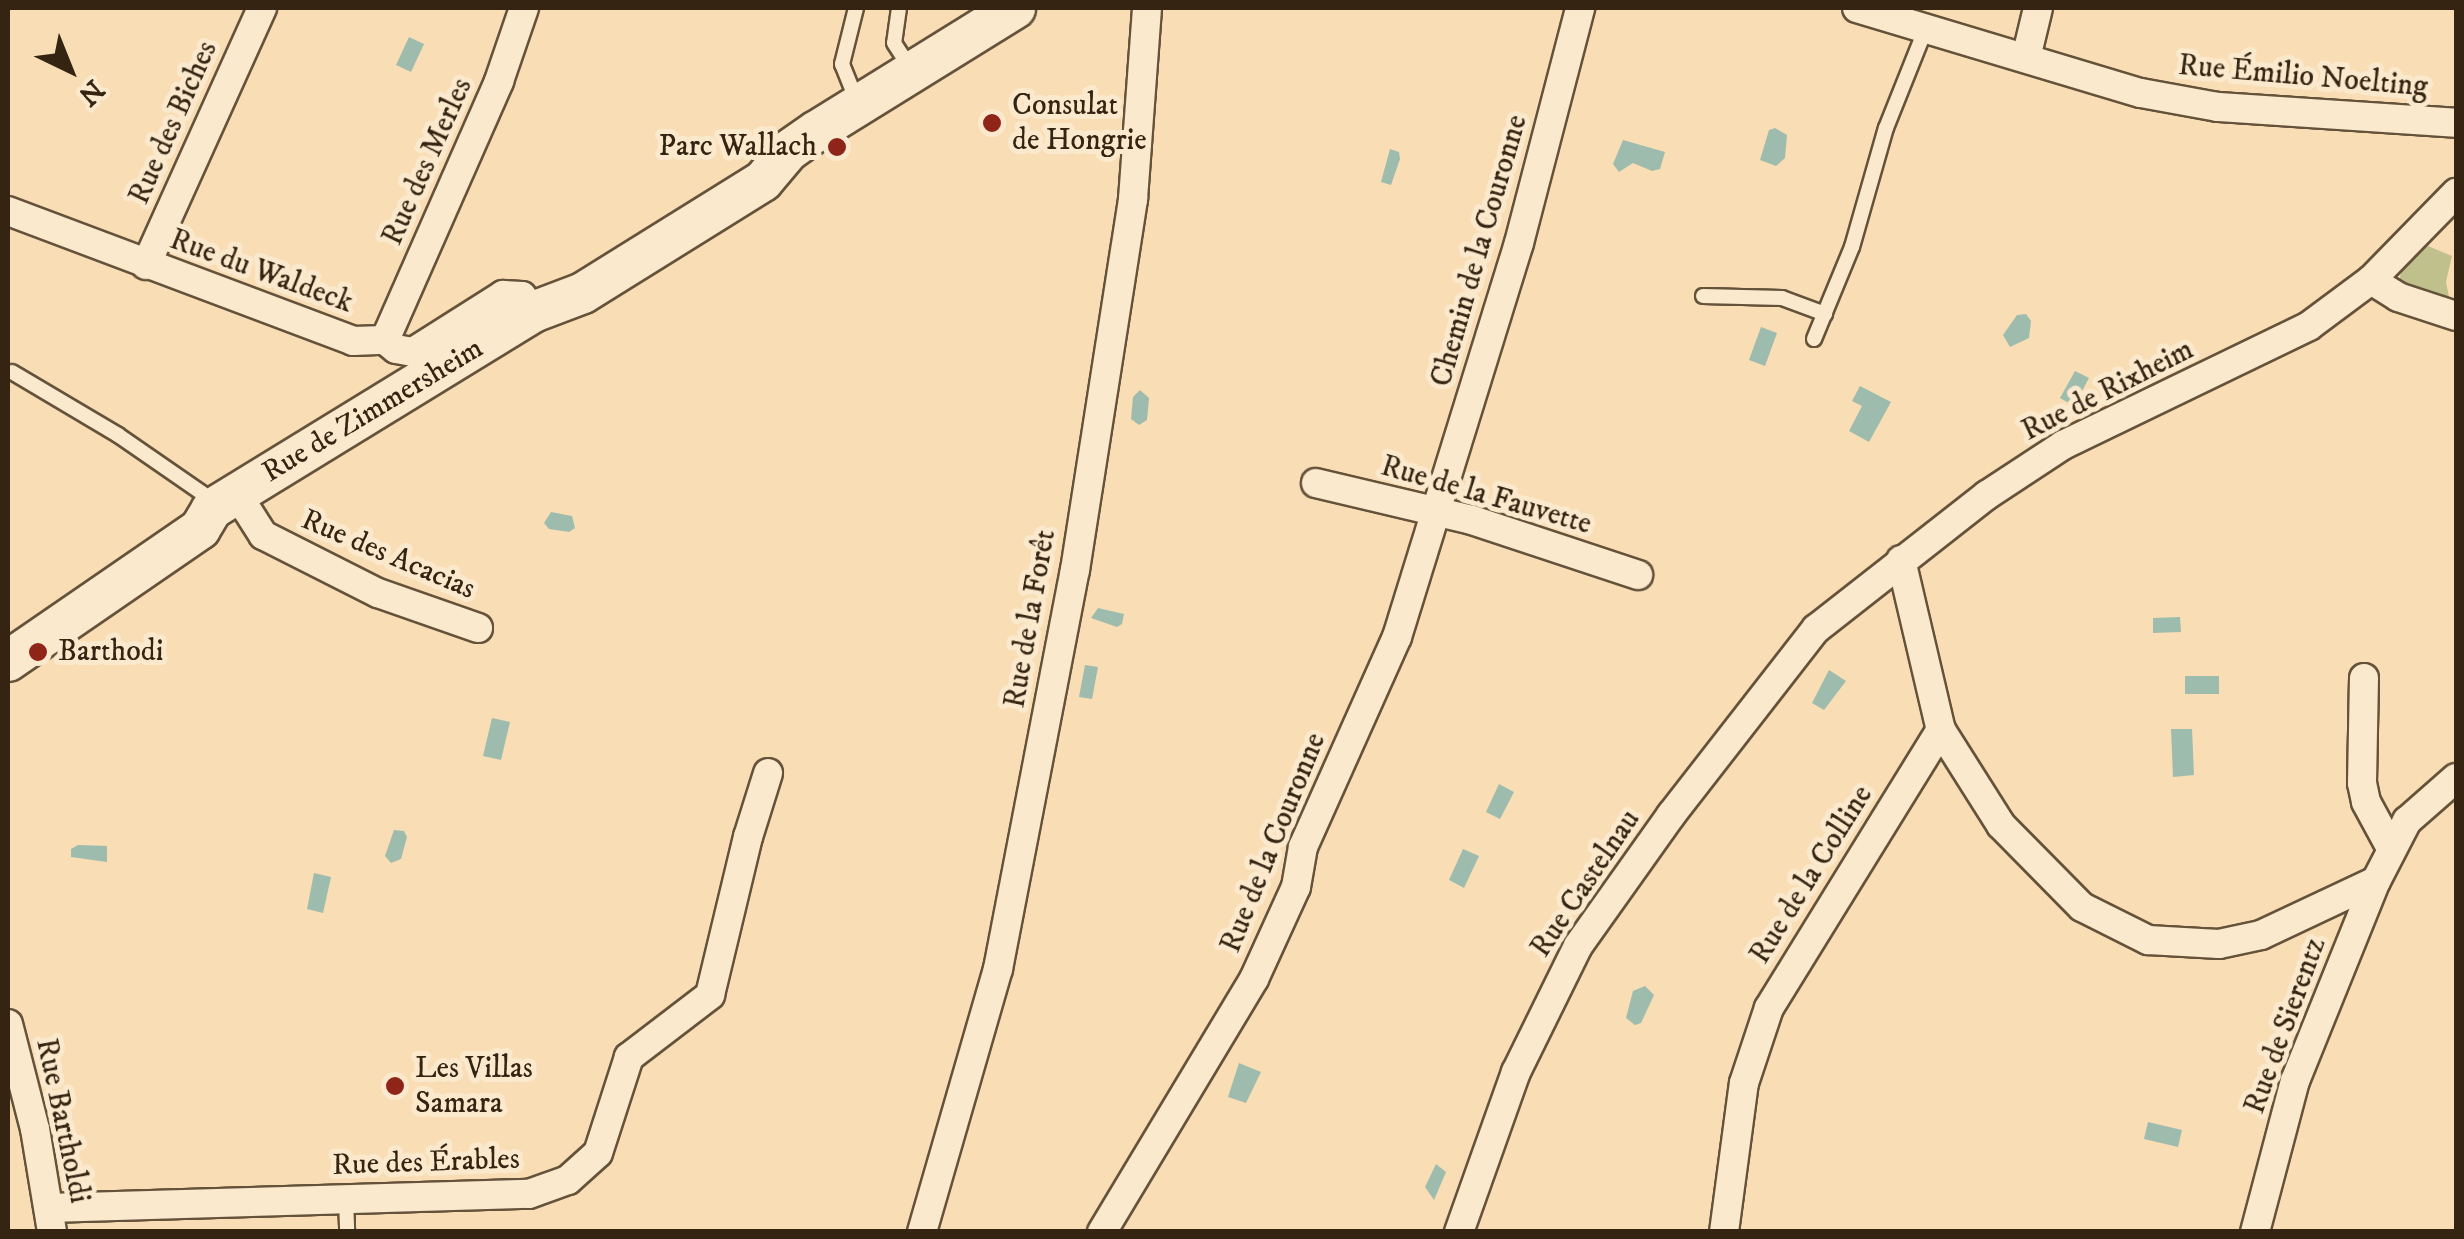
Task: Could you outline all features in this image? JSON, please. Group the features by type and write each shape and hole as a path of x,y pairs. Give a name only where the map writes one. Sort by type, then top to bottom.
{"main road":[{"name":"Rue de Zimmersheim","path":"8,661 200,529 225,501 532,312 583,292 763,180 788,151 1014,8"},
{"name":"Rue de Zimmersheim","path":"8,635 187,510 225,501"}],"street":[{"name":"Rue des Biches","path":"146,265 262,8"},
{"name":"Rue des Merles","path":"385,340 499,81 524,8"},
{"name":"Rue de la Forêt","path":"922,1232 998,968 1068,608 1133,199 1147,8"},
{"name":"Chemin de la Couronne","path":"1439,512 1519,243 1580,8"},
{"name":"Rue Émilio Noelting","path":"1858,8 2141,93 2218,107 2456,122"},
{"path":"2026,58 2038,8"},
{"name":"Rue de Rixheim","path":"1792,656 1840,608 1901,560 1986,495 2063,445 2286,341 2371,280 2456,193"},
{"name":"Rue du Waldeck","path":"8,211 353,340 385,340 396,349 413,352 503,295 522,296 532,312"},
{"path":"2371,280 2398,297 2456,316"},
{"name":"Rue de la Fauvette","path":"1316,483 1439,512 1638,575"},
{"name":"Rue des Acacias","path":"225,501 263,535 378,592 478,628"},
{"name":"Rue de la Couronne","path":"1102,1232 1254,978 1296,887 1303,847 1397,638 1439,512"},
{"path":"1901,560 1940,730 1978,792 2039,868 2082,908 2148,940 2184,944 2240,940 2376,881"},
{"name":"Rue Castelnau","path":"1460,1232 1516,1072 1578,946 1792,656"},
{"path":"2364,678 2362,783 2366,802 2391,848"},
{"name":"Rue de la Colline","path":"1724,1232 1744,1083 1769,1008 1940,730"},
{"name":"Rue des Érables","path":"51,1220 346,1198 529,1194 559,1185 584,1168 607,1135 629,1057 710,995 748,837 768,773"},
{"name":"Rue de Sierentz","path":"2255,1232 2295,1080 2376,881 2391,848 2418,808 2456,778"},
{"name":"Rue Bartholdi","path":"8,1024 27,1090 51,1220"}],"lane":[{"path":"856,8 842,64 858,104"},
{"path":"899,8 894,43 912,70"},
{"path":"1814,339 1852,248 1886,128 1926,28"},
{"path":"1703,296 1782,298 1824,314"},
{"path":"12,372 118,434 202,493 225,501"},
{"path":"346,1198 348,1232"}],"green space":[{"path":"2428,246 2452,256 2446,282 2449,297 2409,293 2399,282 2402,267"}],"shaded area":[{"path":"409,37 424,44 411,72 396,65"},
{"path":"1775,128 1787,135 1785,158 1776,166 1760,160 1769,130"},
{"path":"1623,140 1665,152 1660,169 1652,171 1633,163 1619,172 1613,164"},
{"path":"1390,149 1399,152 1400,159 1391,185 1381,182"},
{"path":"2026,314 2031,321 2029,338 2010,347 2003,335 2017,315"},
{"path":"1761,327 1777,333 1765,366 1749,360"},
{"path":"2075,371 2089,378 2074,406 2060,398"},
{"path":"1860,386 1891,402 1869,442 1849,431 1862,406 1852,401"},
{"path":"1140,390 1149,398 1147,420 1139,425 1131,419 1133,397"},
{"path":"551,512 572,516 575,528 569,532 549,529 544,523"},
{"path":"1098,608 1124,614 1122,624 1117,627 1091,618"},
{"path":"2180,617 2181,632 2153,633 2153,618"},
{"path":"1085,665 1098,667 1092,699 1079,697"},
{"path":"1829,670 1846,681 1824,710 1812,703"},
{"path":"2185,676 2219,676 2219,694 2185,694"},
{"path":"492,718 510,722 501,760 483,756"},
{"path":"2171,729 2192,729 2194,775 2173,777"},
{"path":"1499,784 1514,792 1500,819 1486,812"},
{"path":"394,830 404,831 407,837 401,859 391,863 385,856"},
{"path":"78,845 107,846 107,862 71,857 71,849"},
{"path":"1463,849 1479,856 1464,888 1449,880"},
{"path":"314,873 331,877 323,913 307,909"},
{"path":"1645,986 1654,995 1641,1023 1635,1025 1626,1018 1633,991"},
{"path":"1239,1063 1261,1072 1246,1103 1228,1097"},
{"path":"2148,1122 2182,1130 2178,1147 2144,1139"},
{"path":"1436,1164 1446,1172 1434,1200 1425,1187"}],"place":[{"name":"Consulat de Hongrie","path":"992,123"},
{"name":"Parc Wallach","path":"837,147"},
{"name":"Barthodi","path":"38,652"},
{"name":"Les Villas Samara","path":"395,1086"}]}
